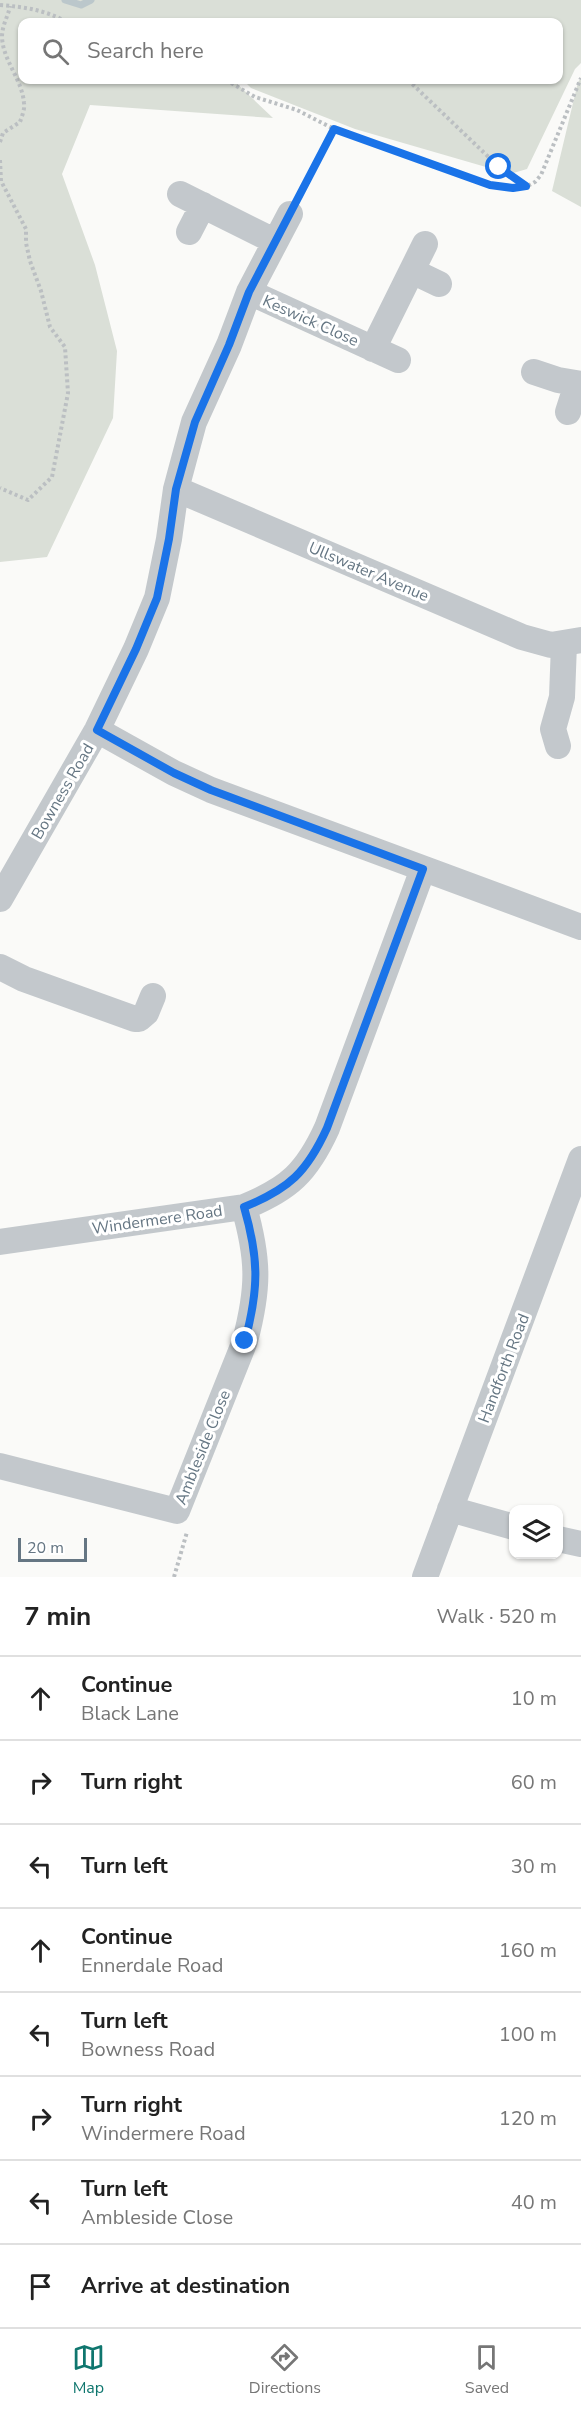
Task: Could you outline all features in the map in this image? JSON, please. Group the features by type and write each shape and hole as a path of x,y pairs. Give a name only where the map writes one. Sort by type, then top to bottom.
{"street":[{"path":"180,194 274,241"},
{"path":"189,232 203,205"},
{"path":"97,730 136,649 157,598 176,489 195,422 229,345 249,292 290,214"},
{"name":"Keswick Close","path":"373,349 425,244"},
{"path":"412,271 439,284"},
{"name":"Keswick Close","path":"249,292 398,360"},
{"path":"534,372 579,384 568,412"},
{"name":"Ullswater Avenue","path":"176,489 522,637 551,645 572,642 562,697 553,729 558,747"},
{"name":"Bowness Road","path":"0,899 97,730 174,773 211,790 581,927"},
{"name":"Windermere Road","path":"0,1242 244,1207 284,1188 297,1178 314,1155 327,1128 423,869"},
{"path":"0,967 24,979 135,1019 139,1019 146,1013 153,996"},
{"name":"Handforth Road","path":"424,1577 581,1159"},
{"name":"Ambleside Close","path":"0,1466 177,1510 245,1341 251,1317 257,1265 255,1247 244,1207"},
{"path":"450,1509 509,1526"},
{"path":"563,1540 581,1544"}],"path":[{"path":"0,5 28,6 59,18"},
{"path":"10,6 2,27 2,40 6,59 18,83"},
{"path":"233,84 255,97 297,110 334,129 490,185 513,188 535,182 541,175 581,78"},
{"path":"0,142 3,132 20,122 24,105 18,84"},
{"path":"412,84 499,167 526,186"},
{"path":"290,214 334,129"},
{"path":"0,160 1,181 26,229 30,261 51,327 65,347 68,393 52,477 28,500 0,488"},
{"path":"174,1577 188,1526 177,1510"}],"shaded area":[{"path":"0,0 581,0 581,63 575,69 527,169 510,174 355,129 251,88 247,84 563,84 563,18 18,18 18,84 237,84 273,118 90,105 62,174 95,265 117,351 113,418 47,557 0,562"},
{"path":"581,78 581,207 552,191 578,82"}],"waterway":[{"path":"65,0 81,5 91,0"}],"route":[{"path":"245,1341 256,1291 257,1265 252,1233 244,1207 284,1188 297,1178 314,1155 327,1128 423,869 211,790 174,773 97,730 136,649 157,598 181,468 206,394 229,345 249,292 334,129 490,185 513,188 526,186 499,167"}]}
